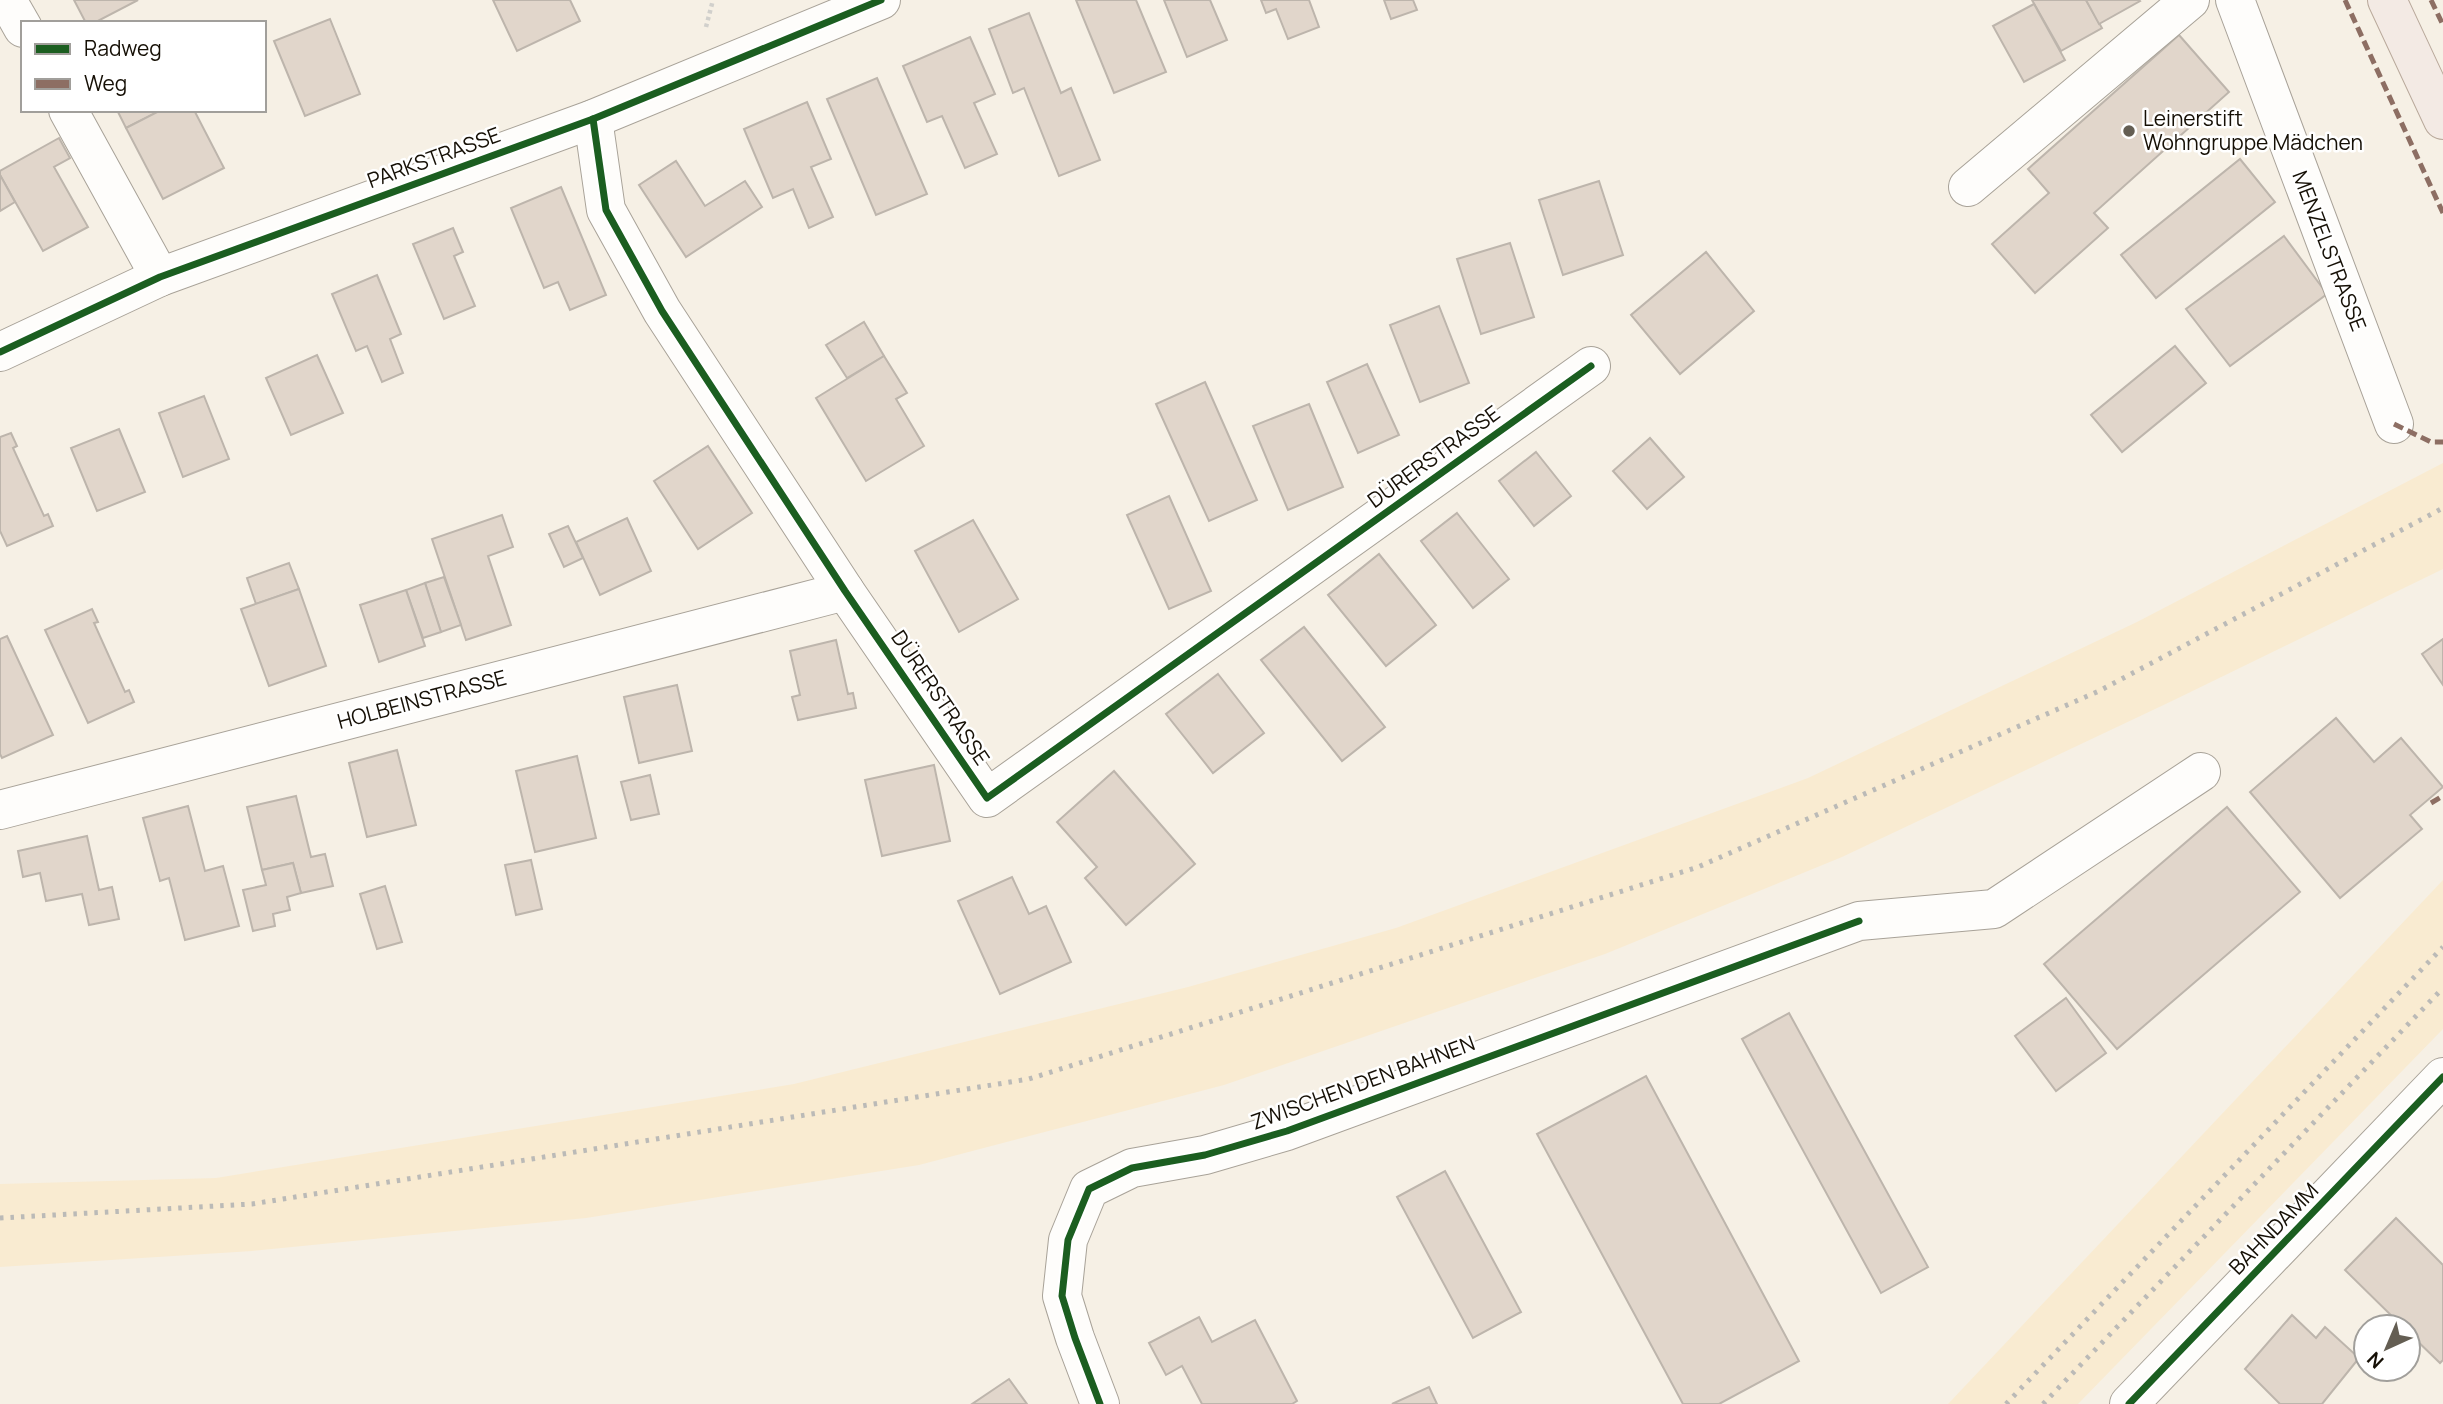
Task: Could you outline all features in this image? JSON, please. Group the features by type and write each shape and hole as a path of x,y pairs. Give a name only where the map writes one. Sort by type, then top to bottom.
{"main road":[{"path":"2387,0 2443,120"}],"street":[{"path":"7,0 21,24"},
{"name":"PARKSTRASSE","path":"0,352 160,277 593,119 881,0"},
{"path":"1968,187 2190,0"},
{"name":"MENZELSTRASSE","path":"2235,0 2394,424"},
{"path":"69,112 160,277"},
{"name":"DÜRERSTRASSE","path":"593,119 606,210 662,311 845,591 987,799 1591,366"},
{"name":"HOLBEINSTRASSE","path":"0,810 845,591"},
{"name":"ZWISCHEN DEN BAHNEN","path":"1100,1404 1062,1296 1068,1240 1089,1189 1132,1168 1205,1155 1287,1131 1859,921 1994,909 2201,772"},
{"name":"BAHNDAMM","path":"2129,1404 2443,1077"}],"shaded area":[{"path":"2443,463 2443,569 1842,857 1605,954 1224,1085 919,1165 586,1218 252,1251 0,1267 0,1184 216,1178 794,1084 1188,987 1396,928 1808,778 2137,622"},
{"path":"2443,880 2443,1029 2078,1404 1948,1404"}],"building":[{"path":"74,0 138,0 98,21 85,21"},
{"path":"493,0 570,0 580,21 517,51"},
{"path":"1076,0 1136,0 1166,72 1114,93"},
{"path":"1164,0 1210,0 1227,40 1187,57"},
{"path":"1261,0 1309,0 1319,27 1288,39 1276,9 1266,13"},
{"path":"1384,0 1413,0 1417,10 1391,19"},
{"path":"2032,0 2086,0 2102,28 2061,51"},
{"path":"2086,0 2139,0 2140,1 2099,24"},
{"path":"2034,4 2065,60 2024,82 1993,26"},
{"path":"1029,13 1061,93 1071,88 1100,160 1059,176 1024,88 1013,93 989,29"},
{"path":"330,19 360,94 305,116 274,41"},
{"name":"Leinerstift Wohngruppe Mädchen","path":"2179,35 2229,92 2094,213 2108,228 2035,293 1992,244 2049,193 2028,169"},
{"path":"970,37 995,94 974,103 997,154 965,168 942,116 927,122 903,66"},
{"path":"877,78 927,194 876,215 827,99"},
{"path":"807,102 831,159 811,167 833,217 809,228 793,189 773,198 744,129"},
{"path":"118,112 158,112 126,128"},
{"path":"157,112 195,112 224,168 163,199 126,128"},
{"path":"59,138 70,158 54,167 88,227 43,251 0,171"},
{"path":"2240,159 2275,202 2156,298 2121,255"},
{"path":"676,161 705,206 745,181 762,207 686,257 639,185"},
{"path":"0,175 15,202 0,211"},
{"path":"1599,181 1623,255 1563,275 1539,200"},
{"path":"561,187 606,295 570,310 558,282 544,288 511,208"},
{"path":"453,228 463,252 454,256 475,306 444,319 413,244"},
{"path":"2284,236 2327,294 2230,366 2186,309"},
{"path":"1510,243 1534,317 1481,334 1457,259"},
{"path":"1706,252 1754,311 1680,374 1631,315"},
{"path":"377,275 401,334 390,339 403,373 382,382 367,346 356,351 332,294"},
{"path":"1439,306 1469,383 1420,402 1390,325"},
{"path":"864,322 884,356 847,378 826,345"},
{"path":"2175,346 2206,383 2122,452 2091,415"},
{"path":"317,355 343,413 291,435 266,378"},
{"path":"884,356 907,393 896,399 924,446 866,481 816,398"},
{"path":"1367,364 1399,435 1358,453 1327,382"},
{"path":"1205,382 1257,500 1209,521 1156,404"},
{"path":"204,396 229,459 183,477 159,413"},
{"path":"1309,404 1343,487 1288,510 1253,426"},
{"path":"119,429 145,492 97,511 71,448"},
{"path":"11,433 17,446 13,448 44,516 48,514 53,526 7,546 0,531 0,437"},
{"path":"1650,438 1684,477 1647,509 1613,471"},
{"path":"708,446 752,513 698,549 654,481"},
{"path":"1536,452 1571,496 1534,526 1499,481"},
{"path":"1169,496 1211,591 1169,609 1127,515"},
{"path":"1457,513 1509,579 1473,608 1421,541"},
{"path":"502,515 513,547 488,556 511,625 466,640 432,539"},
{"path":"627,518 651,571 600,595 576,542"},
{"path":"973,520 1018,599 959,632 915,551"},
{"path":"568,526 583,558 564,567 549,534"},
{"path":"1379,554 1436,625 1386,666 1328,595"},
{"path":"289,563 299,589 256,604 247,578"},
{"path":"444,577 461,625 441,632 425,583"},
{"path":"425,583 441,632 423,638 406,590"},
{"path":"299,589 326,666 269,686 241,609"},
{"path":"406,590 425,646 379,662 360,605"},
{"path":"92,609 98,622 94,623 125,692 129,690 134,702 88,723 45,630"},
{"path":"1304,627 1385,727 1342,761 1261,660"},
{"path":"7,636 53,735 2,758 0,639"},
{"path":"2443,639 2443,685 2422,654"},
{"path":"836,640 848,694 853,693 856,708 798,720 792,697 800,695 790,651"},
{"path":"1218,674 1264,733 1213,773 1166,714"},
{"path":"677,685 692,751 639,763 624,697"},
{"path":"2336,718 2374,762 2401,738 2443,787 2410,815 2422,829 2340,898 2250,792"},
{"path":"397,750 416,825 367,837 349,763"},
{"path":"577,756 596,838 535,852 516,771"},
{"path":"934,765 950,841 882,856 865,780"},
{"path":"1114,771 1195,864 1126,925 1085,878 1097,867 1057,822"},
{"path":"650,775 659,814 631,820 621,782"},
{"path":"296,796 311,857 325,854 333,886 301,893 293,863 262,870 247,807"},
{"path":"188,806 205,871 223,866 239,926 185,940 169,878 160,881 143,818"},
{"path":"2227,807 2300,892 2117,1049 2044,964"},
{"path":"87,836 99,890 112,887 119,919 89,925 82,894 46,901 40,873 23,877 18,851"},
{"path":"531,860 542,909 516,915 505,865"},
{"path":"293,863 301,893 287,897 290,910 273,914 275,926 253,931 243,890 266,885 262,870"},
{"path":"1012,877 1029,914 1046,906 1071,962 1000,994 958,901"},
{"path":"385,886 402,942 377,949 360,894"},
{"path":"2066,998 2106,1053 2056,1091 2015,1036"},
{"path":"1789,1013 1928,1267 1881,1293 1742,1039"},
{"path":"1646,1076 1799,1361 1719,1404 1683,1404 1537,1134"},
{"path":"1445,1171 1521,1312 1473,1338 1397,1197"},
{"path":"2396,1218 2443,1265 2443,1360 2440,1363 2422,1346 2422,1313 2389,1313 2345,1270"},
{"path":"2292,1315 2316,1338 2325,1327 2352,1352 2352,1367 2322,1404 2280,1404 2245,1369"},
{"path":"1199,1317 1212,1342 1255,1320 1297,1401 1292,1404 1202,1404 1182,1366 1166,1375 1149,1343"},
{"path":"1009,1379 1027,1404 972,1404"},
{"path":"1429,1387 1437,1404 1392,1404"}],"railway":[{"path":"0,1218 252,1204 1029,1079 1698,867 2099,691 2443,508"},
{"path":"2006,1404 2443,947"},
{"path":"2043,1404 2443,988"}],"marked path":[{"path":"2345,0 2443,213"},
{"path":"2431,0 2443,25"},
{"path":"2394,424 2431,442 2443,442"},
{"path":"2431,803 2443,796"}],"cycle path":[{"path":"0,352 160,277 593,119 881,0"},
{"path":"593,119 606,210 662,311 845,591 987,798 1591,366"},
{"path":"1100,1404 1062,1296 1068,1240 1089,1189 1132,1168 1205,1155 1287,1131 1859,921"},
{"path":"2129,1404 2443,1077"}],"place":[{"name":"Leinerstift Wohngruppe Mädchen","path":"2129,131"}]}
